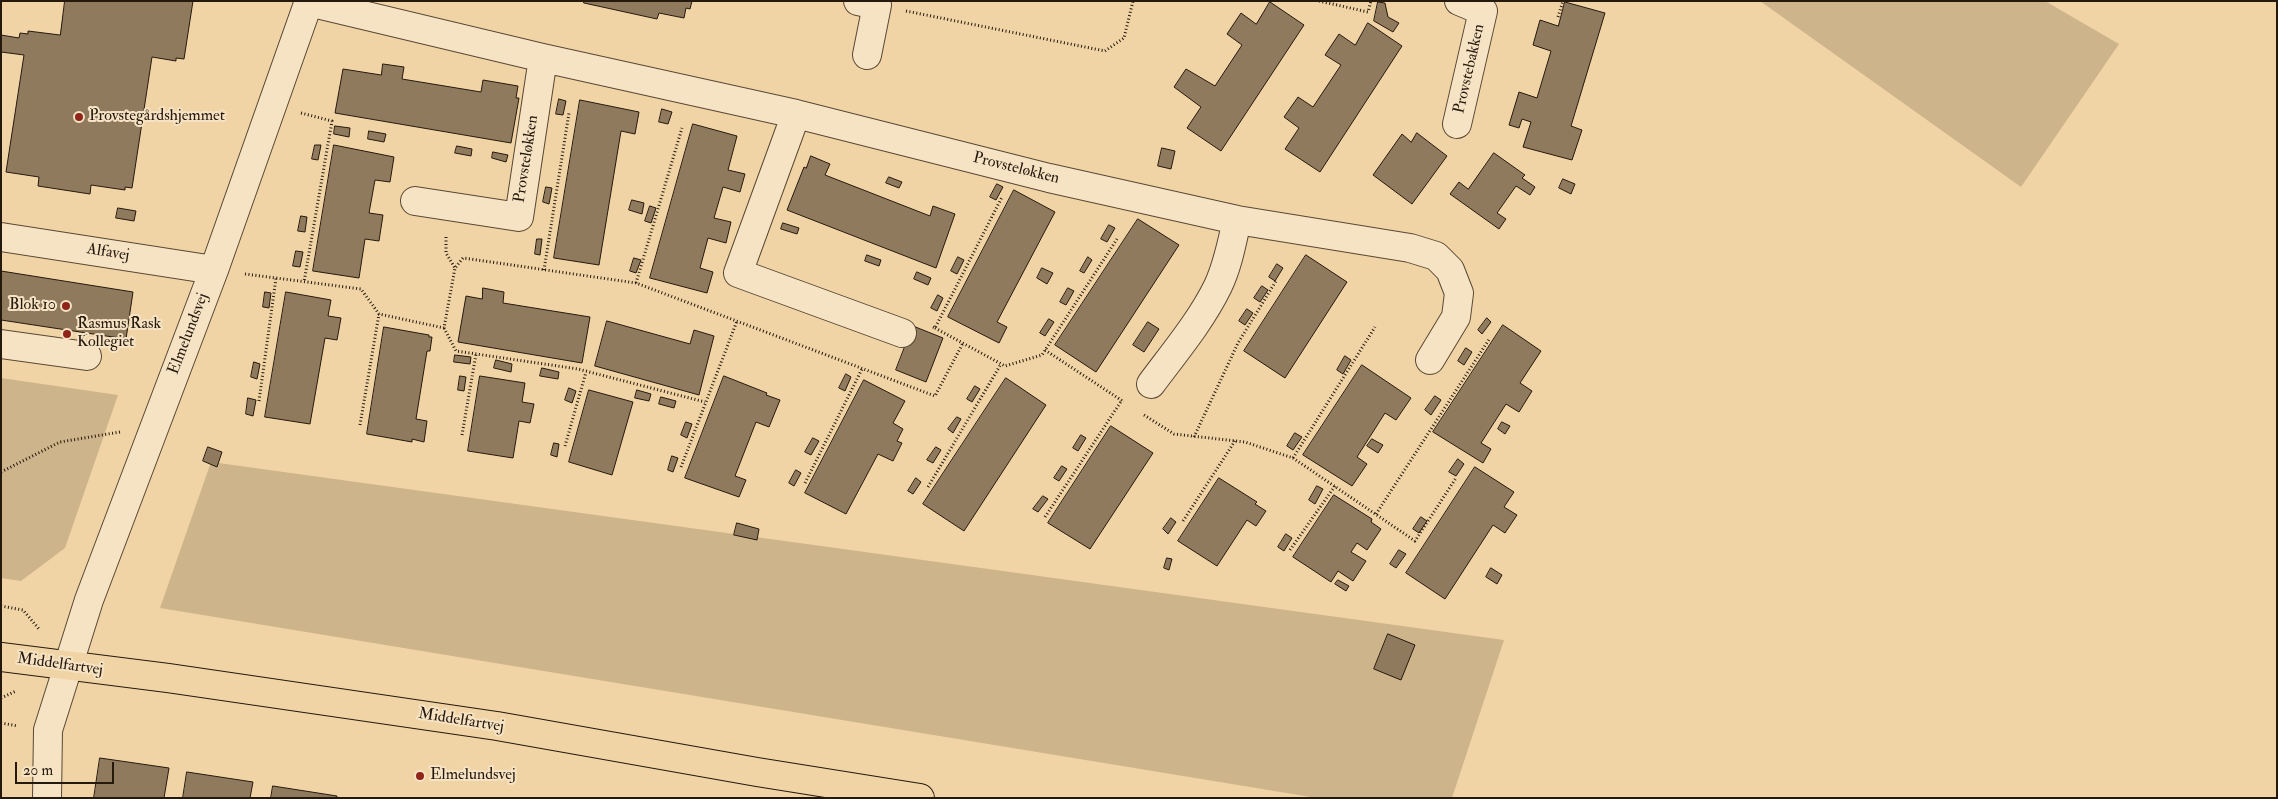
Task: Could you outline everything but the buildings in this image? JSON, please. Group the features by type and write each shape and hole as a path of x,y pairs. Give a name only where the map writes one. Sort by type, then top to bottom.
{"main road":[{"name":"Middelfartvej","path":"1,657 168,678 488,724 757,772 920,798"}],"street":[{"name":"Provstebakken","path":"1457,124 1484,11 1459,1"},
{"name":"Provsteløkken","path":"308,2 543,58 796,114 1050,178 1237,220 1410,248 1436,256 1450,270 1459,293 1456,317 1430,360"},
{"name":"Elmelundsvej","path":"47,798 48,730 89,600 214,270 308,2"},
{"path":"867,3 867,55"},
{"name":"Provsteløkken","path":"415,201 518,217 543,58"},
{"path":"796,114 738,273 902,333"},
{"path":"1151,384 1202,314 1218,286 1228,259 1237,220"},
{"name":"Alfavej","path":"1,237 214,270"},
{"path":"1,344 87,356"}],"path":[{"path":"867,3 1105,51 1124,38 1133,1"},
{"path":"1319,1 1368,12 1371,1"},
{"path":"1558,17 1563,1"},
{"path":"272,105 332,122 304,282"},
{"path":"544,270 569,113"},
{"path":"636,283 682,128"},
{"path":"935,328 1004,194"},
{"path":"902,333 913,316 1005,366 1042,355 1117,239"},
{"path":"705,402 586,372 456,351 444,328 455,268 464,258 636,283 935,396 963,343"},
{"path":"214,270 361,289 379,314 444,328"},
{"path":"259,401 276,278"},
{"path":"1194,436 1238,343 1276,282"},
{"path":"360,425 379,314"},
{"path":"682,467 737,321"},
{"path":"1293,458 1375,327"},
{"path":"1376,514 1490,338"},
{"path":"1045,350 1129,405"},
{"path":"462,435 476,354"},
{"path":"928,487 1001,364"},
{"path":"805,483 862,369"},
{"path":"565,446 586,372"},
{"path":"1045,518 1122,400"},
{"path":"1136,410 1174,434 1245,442 1293,458 1415,541 1456,478"},
{"path":"1,472 60,442 154,427"},
{"path":"1183,521 1235,441"},
{"path":"1290,550 1334,486"}],"shaded area":[{"path":"1760,1 2045,1 2119,44 2021,187"},
{"path":"1,378 118,395 65,548 21,581 1,578"},
{"path":"211,462 1504,640 1452,798 1317,798 160,608"}],"place":[{"name":"Provstegårdshjemmet","path":"79,117"},
{"name":"Blok 10","path":"66,306"},
{"name":"Rasmus Rask Kollegiet","path":"67,334"},
{"name":"Elmelundsvej","path":"420,776"}]}
